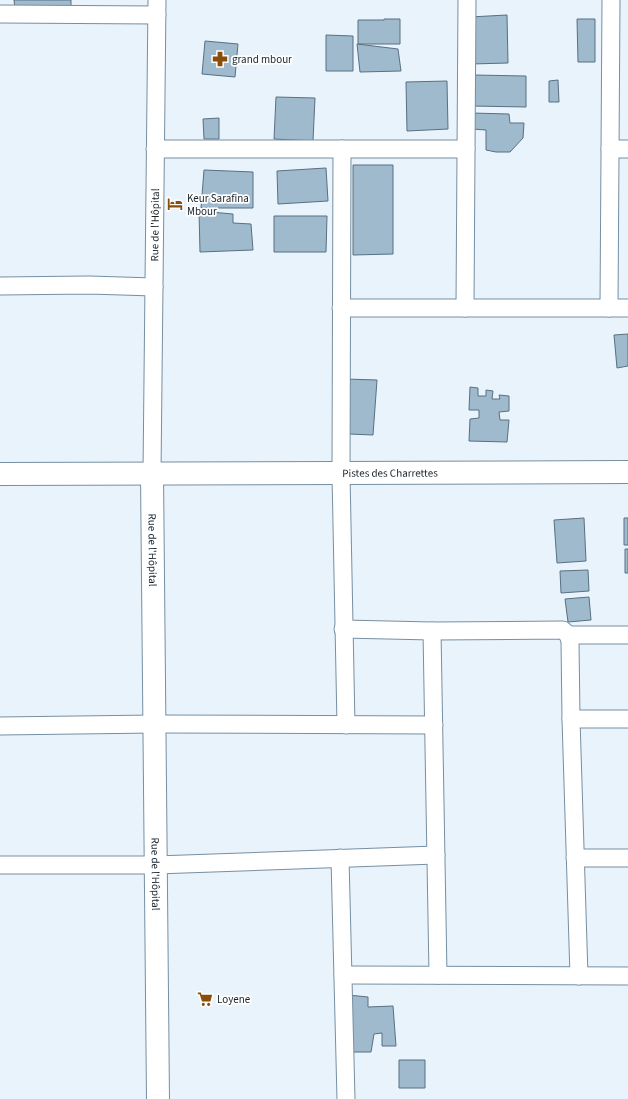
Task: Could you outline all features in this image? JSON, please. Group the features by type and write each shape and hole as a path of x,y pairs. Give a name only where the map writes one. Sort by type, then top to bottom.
{"main road":[{"name":"Pistes des Charrettes","path":"0,474 628,472"},
{"name":"Rue de l'Hôpital","path":"152,474 158,1099"}],"street":[{"path":"465,308 467,0"},
{"path":"610,308 611,0"},
{"path":"0,14 157,7"},
{"name":"Rue de l'Hôpital","path":"152,474 157,7"},
{"path":"156,149 466,149"},
{"path":"342,149 340,474 346,725"},
{"path":"610,149 628,149"},
{"path":"0,286 89,285 154,287"},
{"path":"341,308 628,308"},
{"path":"343,629 432,631 562,630 568,634 628,635"},
{"path":"432,631 438,975"},
{"path":"568,634 570,641 579,976"},
{"path":"571,719 628,719"},
{"path":"0,726 154,724 434,726"},
{"path":"0,865 156,864 436,855"},
{"path":"340,858 346,1099"},
{"path":"575,858 628,858"},
{"path":"343,975 628,976"}],"building":[{"path":"14,0 71,0 71,8 15,9"},
{"path":"507,15 508,63 471,64 470,17"},
{"path":"400,19 400,44 358,44 358,20"},
{"path":"577,19 595,19 595,62 578,62"},
{"path":"326,35 353,36 353,71 326,71"},
{"name":"grand mbour","path":"205,41 238,44 235,77 202,74"},
{"path":"357,44 398,49 401,71 360,72"},
{"path":"473,75 526,76 526,107 472,106"},
{"path":"558,80 559,102 549,102 549,81"},
{"path":"447,81 448,129 407,131 406,82"},
{"path":"276,97 315,98 313,141 274,139"},
{"path":"471,113 509,114 510,123 524,123 523,138 510,152 486,150 486,130 472,129"},
{"path":"219,118 219,139 204,139 203,119"},
{"path":"353,165 393,165 393,254 353,255"},
{"path":"326,168 328,201 278,204 277,171"},
{"path":"204,170 253,172 253,208 201,208"},
{"path":"199,211 233,214 233,223 251,224 253,250 200,252"},
{"path":"274,216 327,216 326,252 274,252"},
{"path":"628,334 628,366 617,368 614,335"},
{"path":"345,379 377,380 373,435 349,434"},
{"path":"470,387 478,388 478,396 486,396 486,390 493,391 492,399 500,399 499,395 509,396 509,411 499,412 500,420 509,420 507,442 469,441 470,419 479,418 479,410 469,410"},
{"path":"584,518 586,561 557,563 554,520"},
{"path":"624,518 628,518 628,545 624,545"},
{"path":"625,549 628,549 628,573 625,573"},
{"path":"588,570 589,591 561,593 560,571"},
{"path":"589,597 591,620 568,622 565,599"},
{"path":"348,995 368,997 368,1007 393,1006 396,1046 382,1046 382,1033 374,1034 371,1052 351,1052"},
{"path":"399,1060 425,1060 425,1088 399,1088"}],"place":[{"name":"grand mbour","path":"220,59"},
{"name":"Keur Sarafina Mbour","path":"175,204"},
{"name":"Loyene","path":"205,999"}]}
